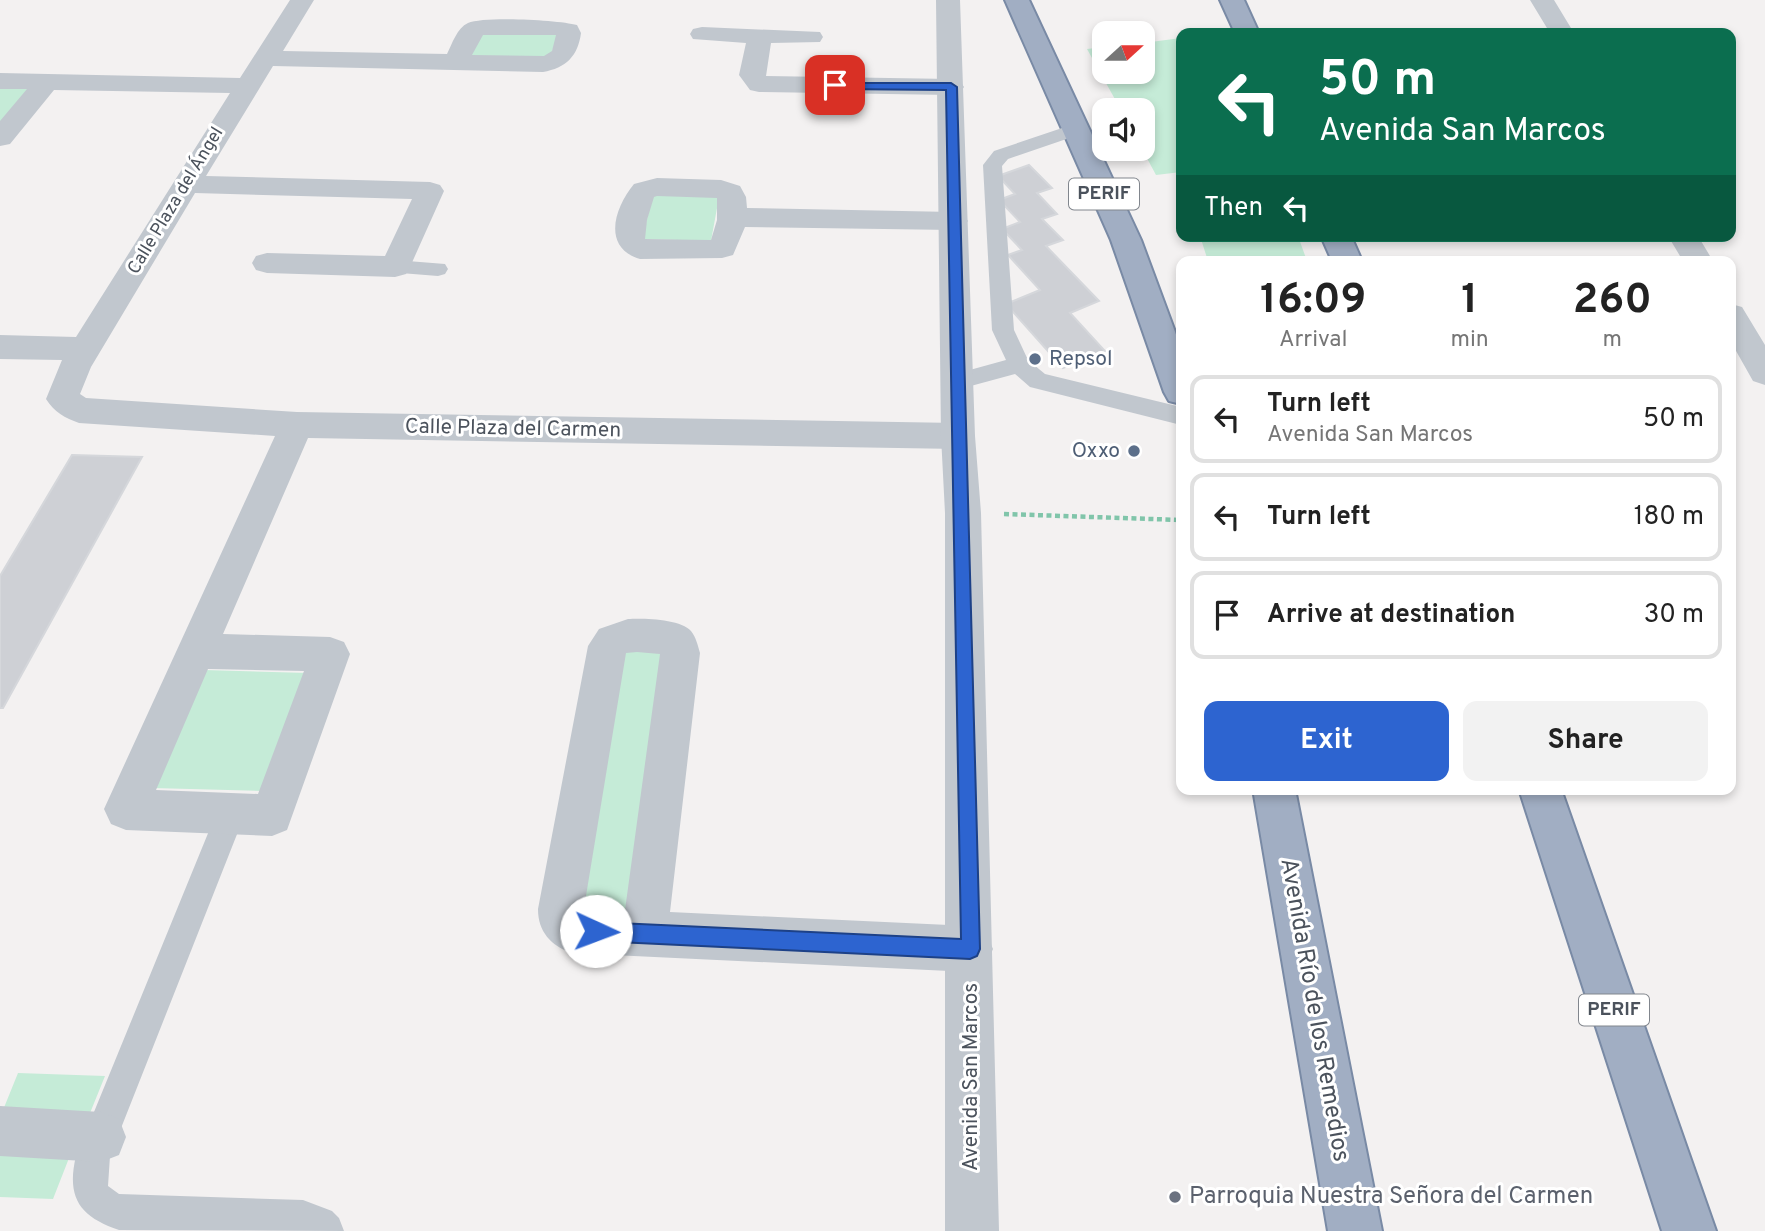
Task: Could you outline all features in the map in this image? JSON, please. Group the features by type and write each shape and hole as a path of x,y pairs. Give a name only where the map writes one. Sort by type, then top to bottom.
{"highway":[{"name":"PERIF","path":"1017,0 1126,240 1176,378"},
{"path":"1232,0 1245,28"},
{"name":"Avenida Río de los Remedios","path":"1275,795 1355,1231"},
{"name":"PERIF","path":"1542,795 1689,1231"}],"street":[{"name":"Calle Plaza del Ángel","path":"70,405 63,399 63,390 86,349 185,184 302,0"},
{"name":"Avenida San Marcos","path":"948,0 956,382 963,526 972,1231"},
{"path":"1542,0 1559,28"},
{"path":"702,34 811,37"},
{"path":"761,36 752,75 755,82 764,85 951,87"},
{"path":"265,58 455,63"},
{"path":"0,81 247,86"},
{"path":"0,138 47,82"},
{"path":"185,184 430,191 395,267 267,263"},
{"path":"730,216 953,221"},
{"path":"1736,324 1765,373"},
{"path":"0,348 86,349"},
{"name":"Calle Plaza del Carmen","path":"70,405 79,410 297,425 958,436"},
{"path":"196,651 330,654 272,815 126,809 196,651 297,425"},
{"path":"645,933 680,653 677,642 672,639 623,636 614,639 608,646 561,916 563,923 572,930 970,949"},
{"path":"0,1131 102,1137"}],"lane":[{"path":"1074,130 1001,155 992,165 1003,330 1019,365 1038,381 1176,415"},
{"path":"395,267 438,270"},
{"path":"956,382 1019,365"},
{"path":"230,814 102,1137 88,1176 92,1194 102,1208 118,1212 303,1218 319,1224 326,1231"}],"path":[{"path":"1053,515 1176,520"}],"green space":[{"path":"481,31 559,34 549,59 468,56"},
{"path":"1176,39 1176,173 1156,175 1148,161 1155,161 1155,98 1114,98 1107,84 1155,84 1155,41"},
{"path":"0,86 34,87 0,127"},
{"path":"653,195 719,197 711,241 642,239"},
{"path":"1202,242 1300,242 1305,256 1206,256"},
{"path":"620,644 671,646 629,915 570,914"},
{"path":"204,670 308,673 263,791 152,788"},
{"path":"18,1073 105,1076 88,1118 1,1115"},
{"path":"0,1151 71,1153 53,1199 0,1197"}],"building":[{"path":"1029,165 1052,188 1037,193 1057,214 1042,219 1063,240 1046,246 1099,301 1070,313 1105,351 1063,368 1006,304 1040,290 1008,255 1022,250 1002,229 1020,222 999,200 1015,194 998,176"},
{"path":"72,455 142,457 3,708 0,708 0,576"}],"place":[{"name":"Repsol","path":"1035,359"},
{"name":"Oxxo","path":"1134,451"},
{"name":"Parroquia Nuestra Señora del Carmen","path":"1175,1197"}],"route":[{"path":"596,931 970,949 963,513 958,436 951,87 835,85"}]}
